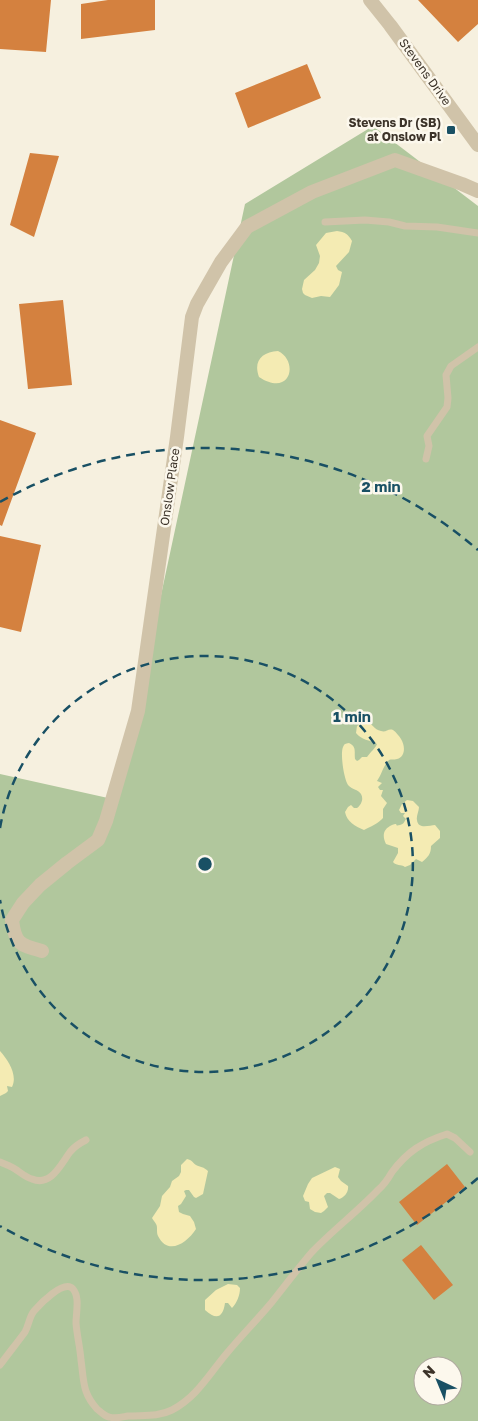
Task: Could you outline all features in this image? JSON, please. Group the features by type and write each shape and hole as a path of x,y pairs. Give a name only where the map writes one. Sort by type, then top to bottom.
{"street":[{"name":"Stevens Drive","path":"370,0 478,145"},
{"name":"Onslow Place","path":"42,951 22,945 14,934 12,920 23,902 40,885 98,840 106,821 138,711 192,317 196,304 221,262 247,227 312,192 395,160 478,191"}],"lane":[{"path":"325,222 370,220 405,226 437,227 478,233"},
{"path":"426,459 429,446 427,436 447,407 446,375 451,366 478,346"},
{"path":"0,1365 26,1330 34,1312 55,1292 65,1286 69,1287 76,1294 77,1338 84,1389 92,1403 105,1416 111,1418 154,1416 169,1411 196,1392 227,1352 265,1310 313,1251 381,1188 399,1164 413,1150 446,1134 455,1138 470,1152"},
{"path":"0,1162 11,1166 32,1180 42,1180 53,1176 71,1151 86,1140"}],"green space":[{"path":"373,126 478,206 478,1421 0,1421 0,774 117,800 245,204"}],"sand":[{"path":"337,231 346,234 352,241 349,252 336,266 342,272 339,285 330,297 312,298 305,295 302,289 304,280 315,270 319,263 320,256 316,245 326,233"},
{"path":"278,351 285,356 290,369 285,381 278,383 270,382 259,377 257,366 260,358 267,353"},
{"path":"364,721 379,730 393,730 402,741 404,750 400,758 389,760 377,781 382,783 378,787 380,790 383,790 381,796 387,803 383,809 383,818 364,830 352,823 345,812 351,805 357,808 361,804 362,798 360,792 348,785 342,755 345,744 349,743 353,746 357,761 362,757 367,757 376,746 377,744 363,739 356,733 357,726"},
{"path":"407,800 413,801 419,807 418,823 422,826 435,825 440,831 440,838 431,846 429,855 422,862 416,859 405,867 393,862 398,853 398,848 386,844 384,836 385,831 389,827 396,824 400,825 406,819 403,816 405,813 401,813 399,810"},
{"path":"0,1051 9,1063 14,1082 12,1087 7,1086 8,1091 6,1093 0,1096"},
{"path":"187,1159 208,1171 203,1194 196,1198 189,1190 186,1190 184,1191 186,1196 178,1206 179,1212 190,1216 196,1229 183,1243 172,1246 167,1245 158,1236 157,1225 152,1218 160,1206 162,1196 170,1187 172,1181 179,1176 181,1165"},
{"path":"335,1167 340,1169 338,1177 348,1186 347,1192 339,1199 327,1193 324,1196 328,1207 321,1213 315,1212 310,1209 309,1202 305,1201 303,1196 308,1184 312,1178"},
{"path":"228,1284 237,1285 240,1288 237,1301 232,1308 228,1303 225,1303 223,1312 219,1316 213,1316 205,1310 205,1300 216,1290"}],"building":[{"path":"0,0 51,0 46,52 0,49"},
{"path":"108,0 155,0 155,30 81,39 81,4"},
{"path":"418,0 478,0 478,24 458,42"},
{"path":"307,64 321,98 248,128 235,93"},
{"path":"30,153 59,156 34,237 10,225"},
{"path":"63,300 72,385 28,389 19,304"},
{"path":"0,420 36,433 2,526 0,525"},
{"path":"0,536 41,545 21,632 0,627"},
{"path":"447,1164 465,1187 417,1225 399,1202"},
{"path":"421,1245 453,1285 434,1300 402,1260"}],"place":[{"name":"Stevens Dr (SB) at Onslow Pl","path":"451,130"}]}
